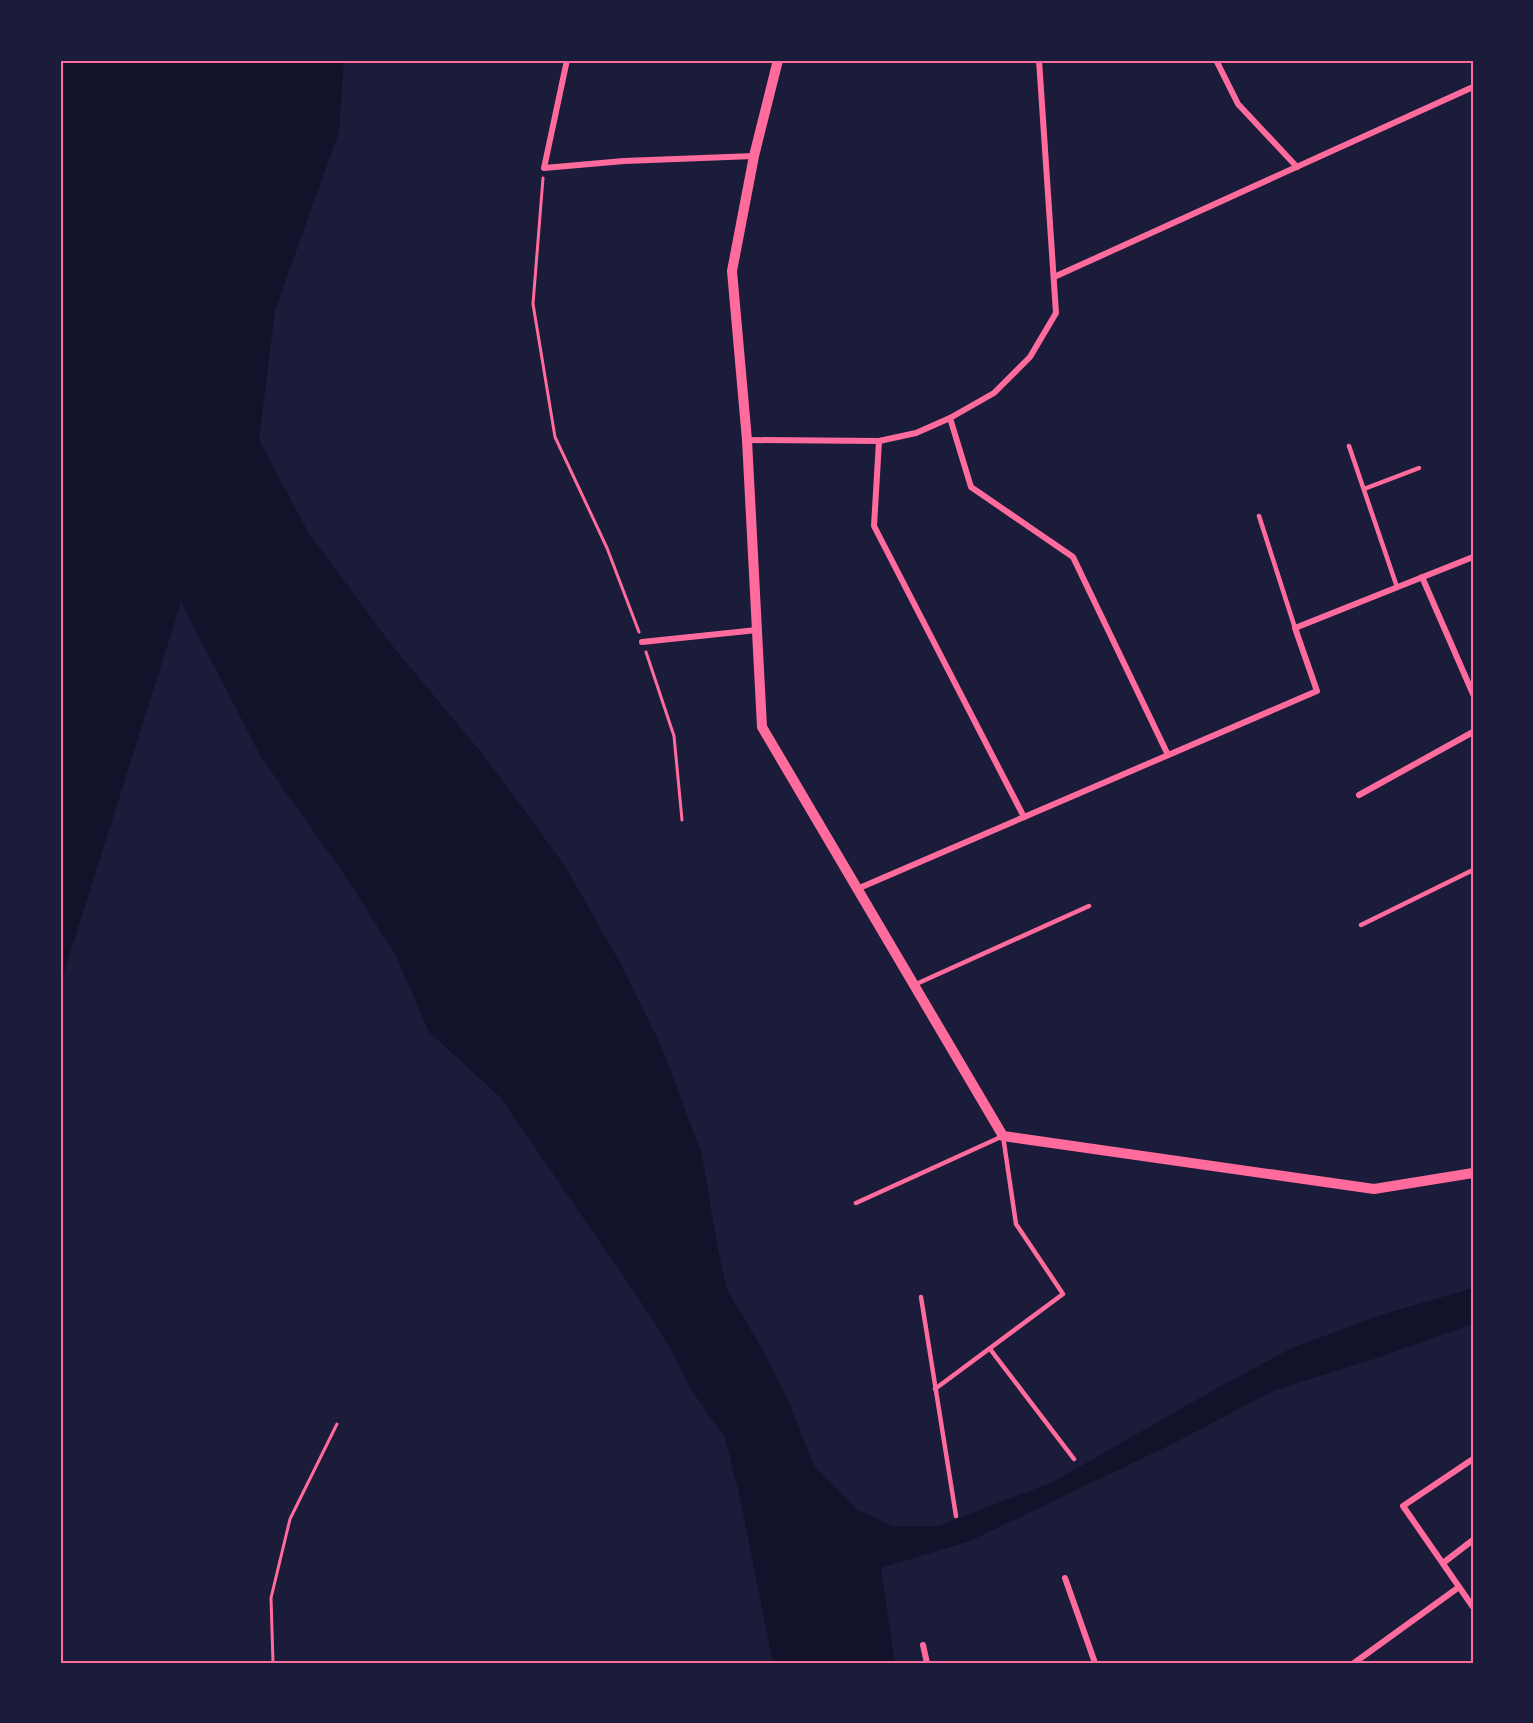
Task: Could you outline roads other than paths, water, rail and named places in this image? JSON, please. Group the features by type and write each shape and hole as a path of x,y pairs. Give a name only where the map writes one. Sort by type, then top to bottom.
{"street":[{"path":"567,60 544,168 624,161 754,156"},
{"path":"778,60 754,156 732,271 747,440 762,727 1003,1137 1374,1189 1473,1173"},
{"path":"747,440 879,441 916,434 994,393 1030,357 1056,313 1039,60"},
{"path":"1216,60 1238,104 1297,167"},
{"path":"1054,277 1473,87"},
{"path":"950,418 971,487 1073,557 1168,755"},
{"path":"879,441 874,526 1024,817"},
{"path":"857,889 1317,691 1295,627 1473,557"},
{"path":"1422,577 1473,694"},
{"path":"642,642 757,630"},
{"path":"1359,795 1473,732"},
{"path":"1473,1459 1403,1506 1473,1607"},
{"path":"1443,1563 1473,1540"},
{"path":"1065,1578 1095,1663"},
{"path":"1354,1663 1459,1587"},
{"path":"923,1645 927,1663"}],"lane":[{"path":"1349,446 1397,587"},
{"path":"1364,489 1419,468"},
{"path":"1258,516 1295,627"},
{"path":"1361,925 1473,870"},
{"path":"914,986 1089,906"},
{"path":"856,1203 1003,1137 1016,1224 1062,1294 935,1389"},
{"path":"921,1297 956,1516"},
{"path":"990,1349 1074,1459"}]}
